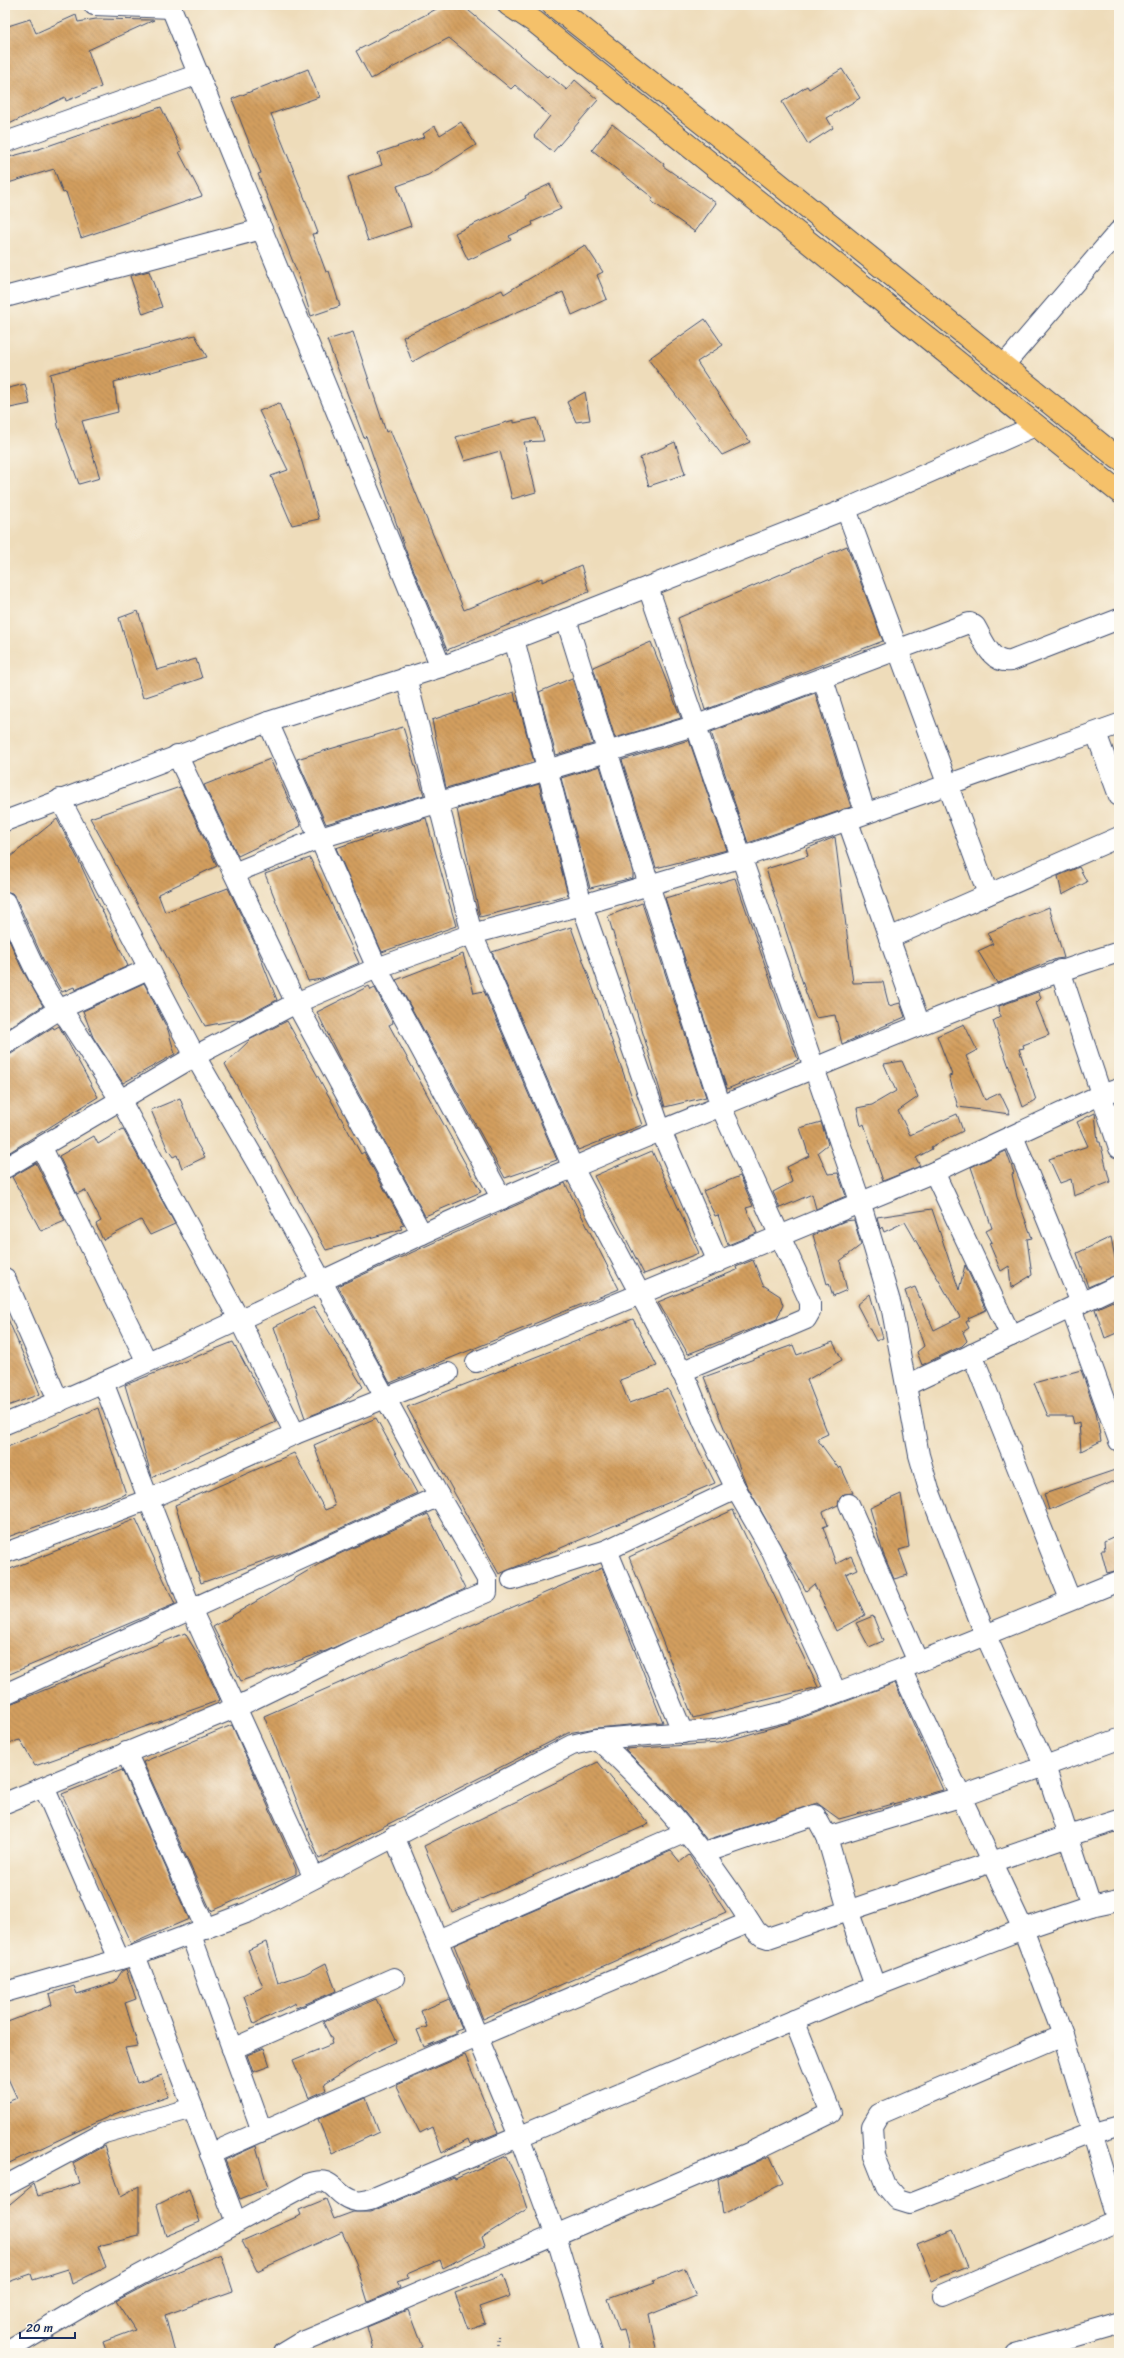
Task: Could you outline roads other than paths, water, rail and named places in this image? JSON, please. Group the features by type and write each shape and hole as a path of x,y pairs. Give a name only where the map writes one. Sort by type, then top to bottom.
{"main road":[{"path":"509,5 535,22 1035,426 1119,492"},
{"path":"553,5 768,175 895,280 1004,365 1119,459"}],"street":[{"path":"94,5 171,6 441,667"},
{"path":"6,142 199,74"},
{"path":"5,297 262,229"},
{"path":"1004,365 1119,231"},
{"path":"5,821 60,799 268,722 441,667 846,509 1035,426"},
{"path":"846,509 949,784 988,894"},
{"path":"648,587 743,857 813,1068 860,1201 891,1305 919,1455 929,1490 985,1634 1045,1766 1091,1906"},
{"path":"566,619 649,885 721,1107 810,1302 810,1312 806,1319 681,1372"},
{"path":"234,873 320,838 697,725 970,623 975,626 995,659 1003,662 1011,661 1119,619"},
{"path":"514,639 546,770 582,905 661,1131 718,1262"},
{"path":"406,677 472,934 572,1168 681,1372 736,1489 771,1550 836,1692"},
{"path":"822,679 856,816 889,938 920,1025"},
{"path":"268,722 377,968 502,1199"},
{"path":"5,1168 42,1148 195,1056 296,1003 377,968 472,934 582,905 743,857 1119,724"},
{"path":"1096,733 1119,796"},
{"path":"177,755 296,1003 422,1234"},
{"path":"5,1803 237,1706 356,1649 487,1592 487,1579 439,1496 262,1172 195,1056 60,799"},
{"path":"889,938 1119,837"},
{"path":"5,902 23,943 58,1010 68,1019 121,1100 240,1321 294,1434"},
{"path":"5,1424 59,1402 240,1321 422,1234 572,1168 920,1025 1060,970 1119,952"},
{"path":"5,1044 58,1010 148,969"},
{"path":"1060,970 1100,1095 1119,1148"},
{"path":"476,1362 718,1262 860,1201 934,1172 1100,1095 1119,1089"},
{"path":"1013,1136 1076,1305 1119,1441"},
{"path":"42,1148 148,1362"},
{"path":"934,1172 1011,1336"},
{"path":"5,1278 59,1402"},
{"path":"907,1385 1119,1286"},
{"path":"972,1354 1070,1599"},
{"path":"5,1553 147,1500 294,1434 448,1373"},
{"path":"103,1382 147,1500 192,1610 314,1878"},
{"path":"512,1580 607,1550 736,1489"},
{"path":"5,1694 439,1496"},
{"path":"849,1504 960,1797 1023,1929 1063,2035 1091,2133 1119,2220 943,2295"},
{"path":"607,1550 683,1733"},
{"path":"5,1992 127,1957 199,1932 249,1912 572,1745 597,1739 712,1730 784,1712 909,1665 1070,1599 1119,1581"},
{"path":"597,1739 627,1765 686,1832 704,1853 750,1922 762,1936 768,1938 990,1861 1119,1820"},
{"path":"827,1837 960,1797 1119,1739"},
{"path":"126,1752 199,1932 232,2049 262,2131"},
{"path":"44,1787 127,1957 193,2108 236,2222"},
{"path":"704,1853 812,1815 818,1817 827,1837 848,1910 875,1986"},
{"path":"438,1940 686,1832"},
{"path":"394,1836 519,2136 556,2236 592,2353"},
{"path":"5,2352 90,2302 236,2222 318,2180 324,2180 342,2195 356,2202 369,2200 875,1986 1023,1929 1091,1906 1119,1900"},
{"path":"210,2154 477,2037 750,1922"},
{"path":"232,2049 394,1978"},
{"path":"293,2350 749,2153 832,2113 794,2020"},
{"path":"1063,2035 879,2114 872,2126 874,2156 886,2186 896,2199 910,2203 1091,2133 1119,2125"},
{"path":"5,2186 104,2133 193,2108"},
{"path":"1015,2353 1119,2323"}]}
